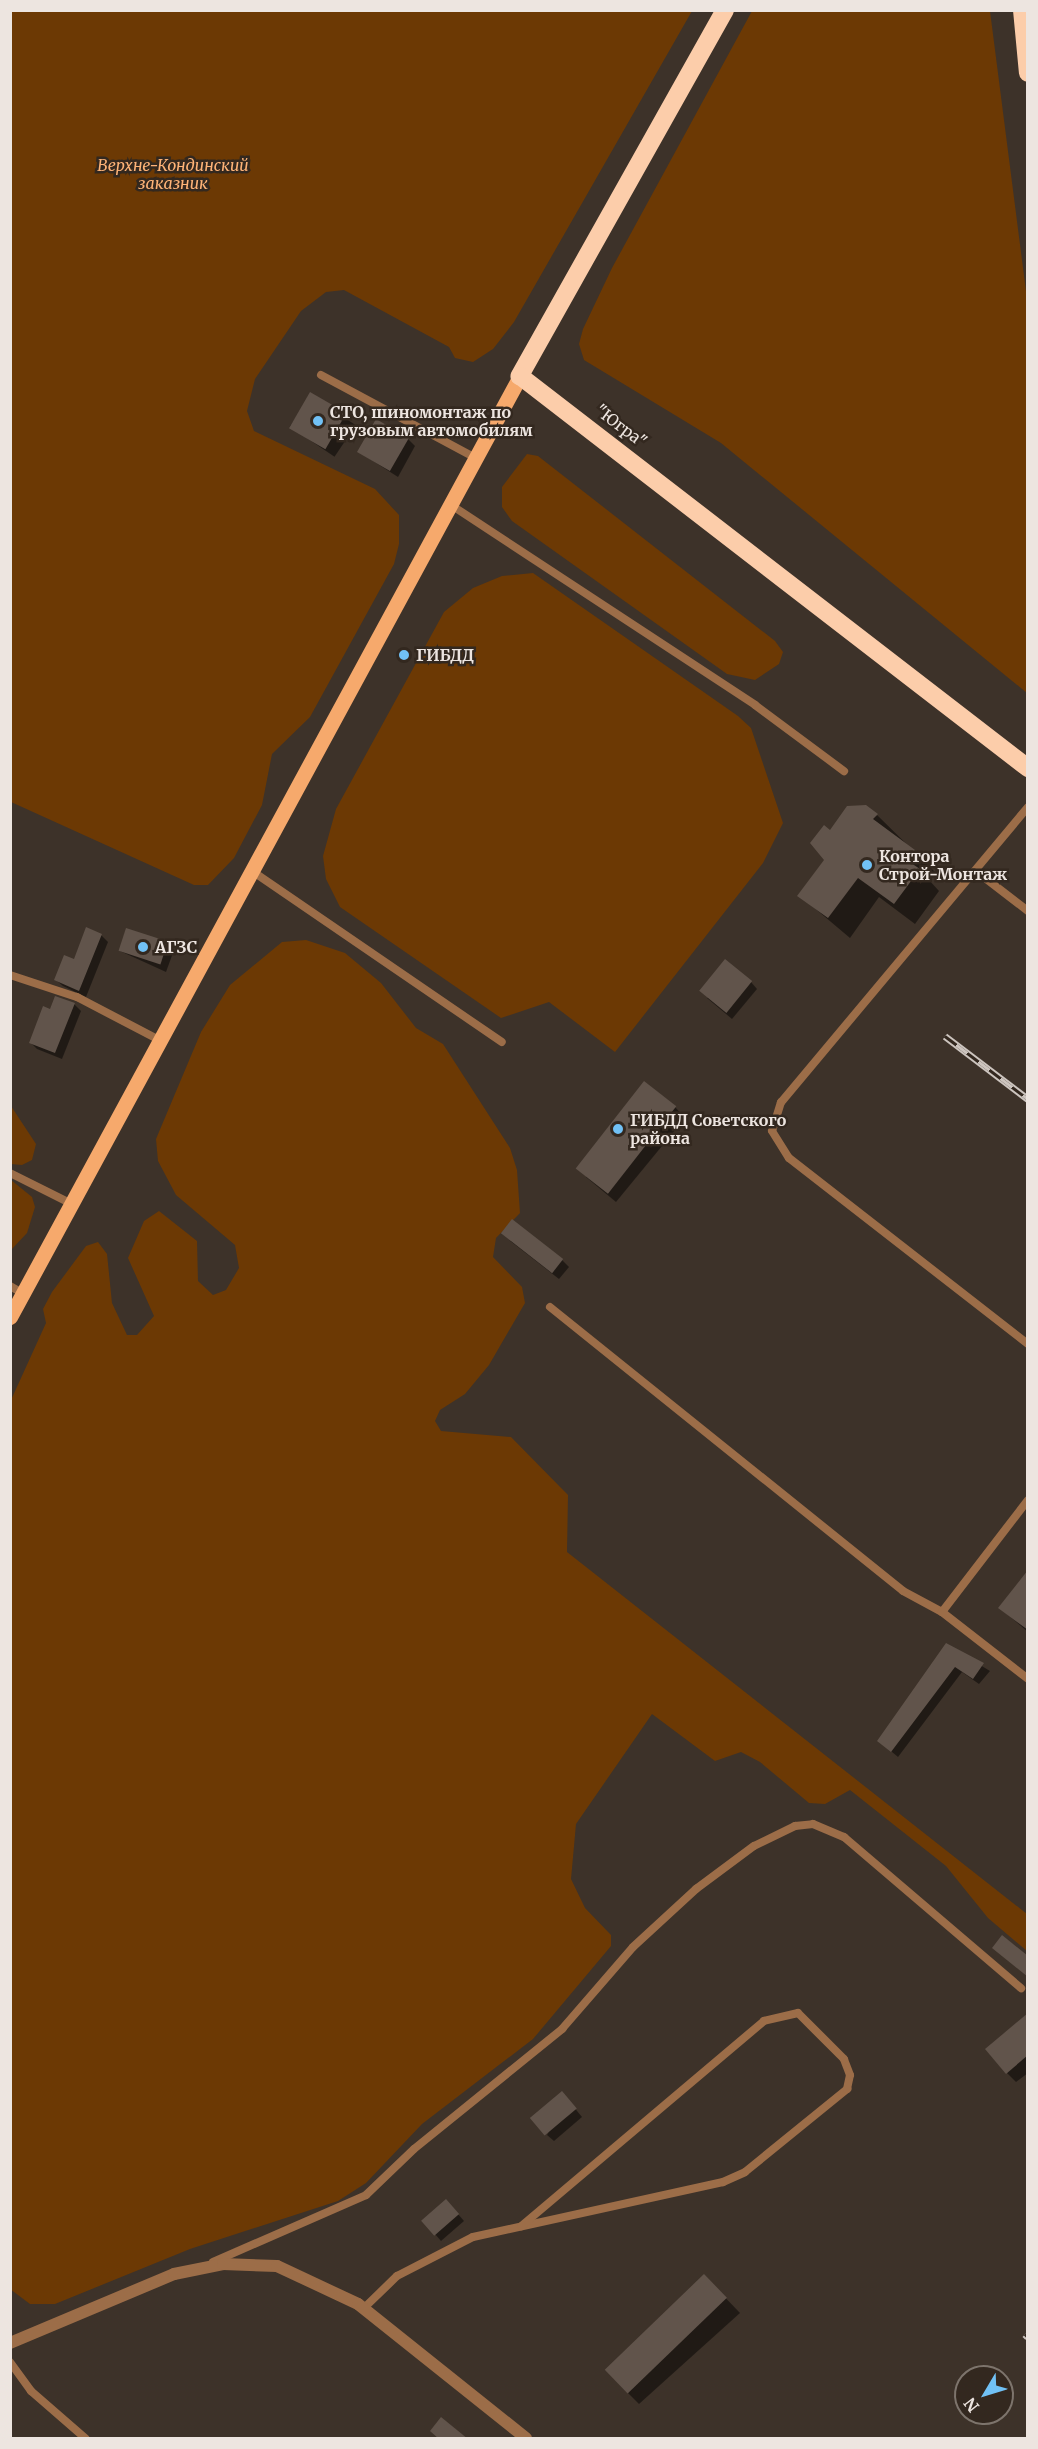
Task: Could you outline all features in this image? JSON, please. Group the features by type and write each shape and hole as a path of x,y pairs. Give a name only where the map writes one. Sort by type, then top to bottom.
{"highway":[{"path":"520,376 725,10"},
{"path":"1022,10 1028,73"},
{"name":"\"Югра\"","path":"520,376 1028,768"}],"main road":[{"path":"10,1317 17,1290 72,1204 162,1042 255,873 520,376"}],"street":[{"path":"10,2343 200,2268 277,2266 318,2281 364,2308 526,2439"}],"lane":[{"path":"321,375 476,458"},
{"path":"451,505 755,705 844,771"},
{"path":"1028,807 781,1102 772,1131 789,1158 1028,1344"},
{"path":"976,871 1028,911"},
{"path":"255,873 502,1042"},
{"path":"10,975 77,997 162,1042"},
{"path":"10,1173 72,1204"},
{"path":"550,1307 903,1591 942,1612 1028,1679"},
{"path":"942,1612 1024,1511 1028,1500"},
{"path":"200,2268 366,2195 414,2149 562,2029 633,1947 688,1895 754,1846 795,1826 813,1824 844,1837 1021,1988"},
{"path":"364,2308 397,2276 444,2250 521,2226 723,2182 745,2172 847,2089 844,2059 798,2013 764,2021 521,2226"},
{"path":"10,2362 31,2391 85,2439"}],"green space":[{"name":"Верхне-Кондинский заказник","path":"10,11 692,11 514,322 493,349 473,362 455,358 449,347 344,290 326,292 301,311 255,379 247,411 254,431 375,489 399,515 399,544 394,564 310,717 272,754 262,805 234,858 208,885 194,885 11,802"},
{"path":"752,11 990,11 1027,299 1027,693 721,443 584,360 579,344 583,329 612,268"},
{"path":"527,454 538,456 775,641 783,652 779,664 755,680 727,674 512,521 502,507 502,487"},
{"path":"533,573 738,716 751,728 783,823 763,863 615,1052 549,1002 501,1018 340,907 326,879 323,856 336,809 444,612 473,588 502,576"},
{"path":"306,940 345,953 381,983 416,1028 443,1044 510,1148 517,1170 520,1213 496,1238 493,1257 522,1287 525,1303 489,1365 465,1394 440,1410 435,1421 441,1431 511,1437 568,1495 567,1552 1027,1914 1027,1951 988,1918 946,1866 850,1790 825,1804 809,1803 760,1762 741,1752 715,1761 652,1714 576,1824 571,1879 585,1908 611,1935 611,1946 533,2039 422,2124 366,2183 338,2201 190,2249 55,2304 30,2304 10,2289 11,1400 46,1323 43,1309 52,1292 86,1246 98,1242 107,1254 112,1303 127,1335 137,1335 154,1316 128,1258 144,1221 159,1211 197,1241 198,1281 213,1295 226,1290 239,1268 235,1245 176,1195 158,1161 156,1139 201,1032 230,985 282,942"},
{"path":"11,1106 36,1144 32,1160 22,1165 11,1164"},
{"path":"11,1180 32,1197 35,1207 27,1233 11,1250"}],"building":[{"name":"СТО, шиномонтаж по грузовым автомобилям","path":"310,392 346,413 325,449 289,428"},
{"path":"376,419 409,438 390,471 357,452"},
{"name":"Контора Строй-Монтаж","path":"866,805 878,814 873,819 915,850 908,861 920,869 894,904 858,878 828,918 797,896 824,860 810,843 824,825 830,830 847,806"},
{"path":"86,927 102,934 79,991 54,980 64,955 74,959"},
{"path":"126,928 168,942 160,964 119,951"},
{"path":"725,959 752,981 726,1013 699,991"},
{"path":"55,996 75,1003 55,1053 29,1043 43,1006 50,1009"},
{"path":"644,1081 676,1106 608,1194 576,1168"},
{"path":"512,1219 563,1259 552,1273 501,1233"},
{"path":"1028,1570 1028,1630 998,1608"},
{"path":"946,1643 984,1663 973,1679 955,1667 891,1752 877,1741"},
{"path":"1002,1935 1028,1956 1028,1977 992,1948"},
{"path":"1028,2013 1028,2055 1006,2074 985,2049"},
{"path":"562,2091 577,2109 545,2136 530,2118"},
{"path":"446,2199 459,2214 434,2236 421,2221"},
{"path":"704,2274 727,2298 628,2394 605,2370"},
{"path":"441,2417 468,2439 439,2439 430,2431"}],"railway":[{"path":"945,1036 1028,1099"},
{"path":"1025,2334 1028,2337"}],"place":[{"name":"СТО, шиномонтаж по грузовым автомобилям","path":"318,421"},
{"name":"ГИБДД","path":"404,655"},
{"name":"Контора Строй-Монтаж","path":"867,865"},
{"name":"АГЗС","path":"143,947"},
{"name":"ГИБДД Советского района","path":"618,1129"}]}
